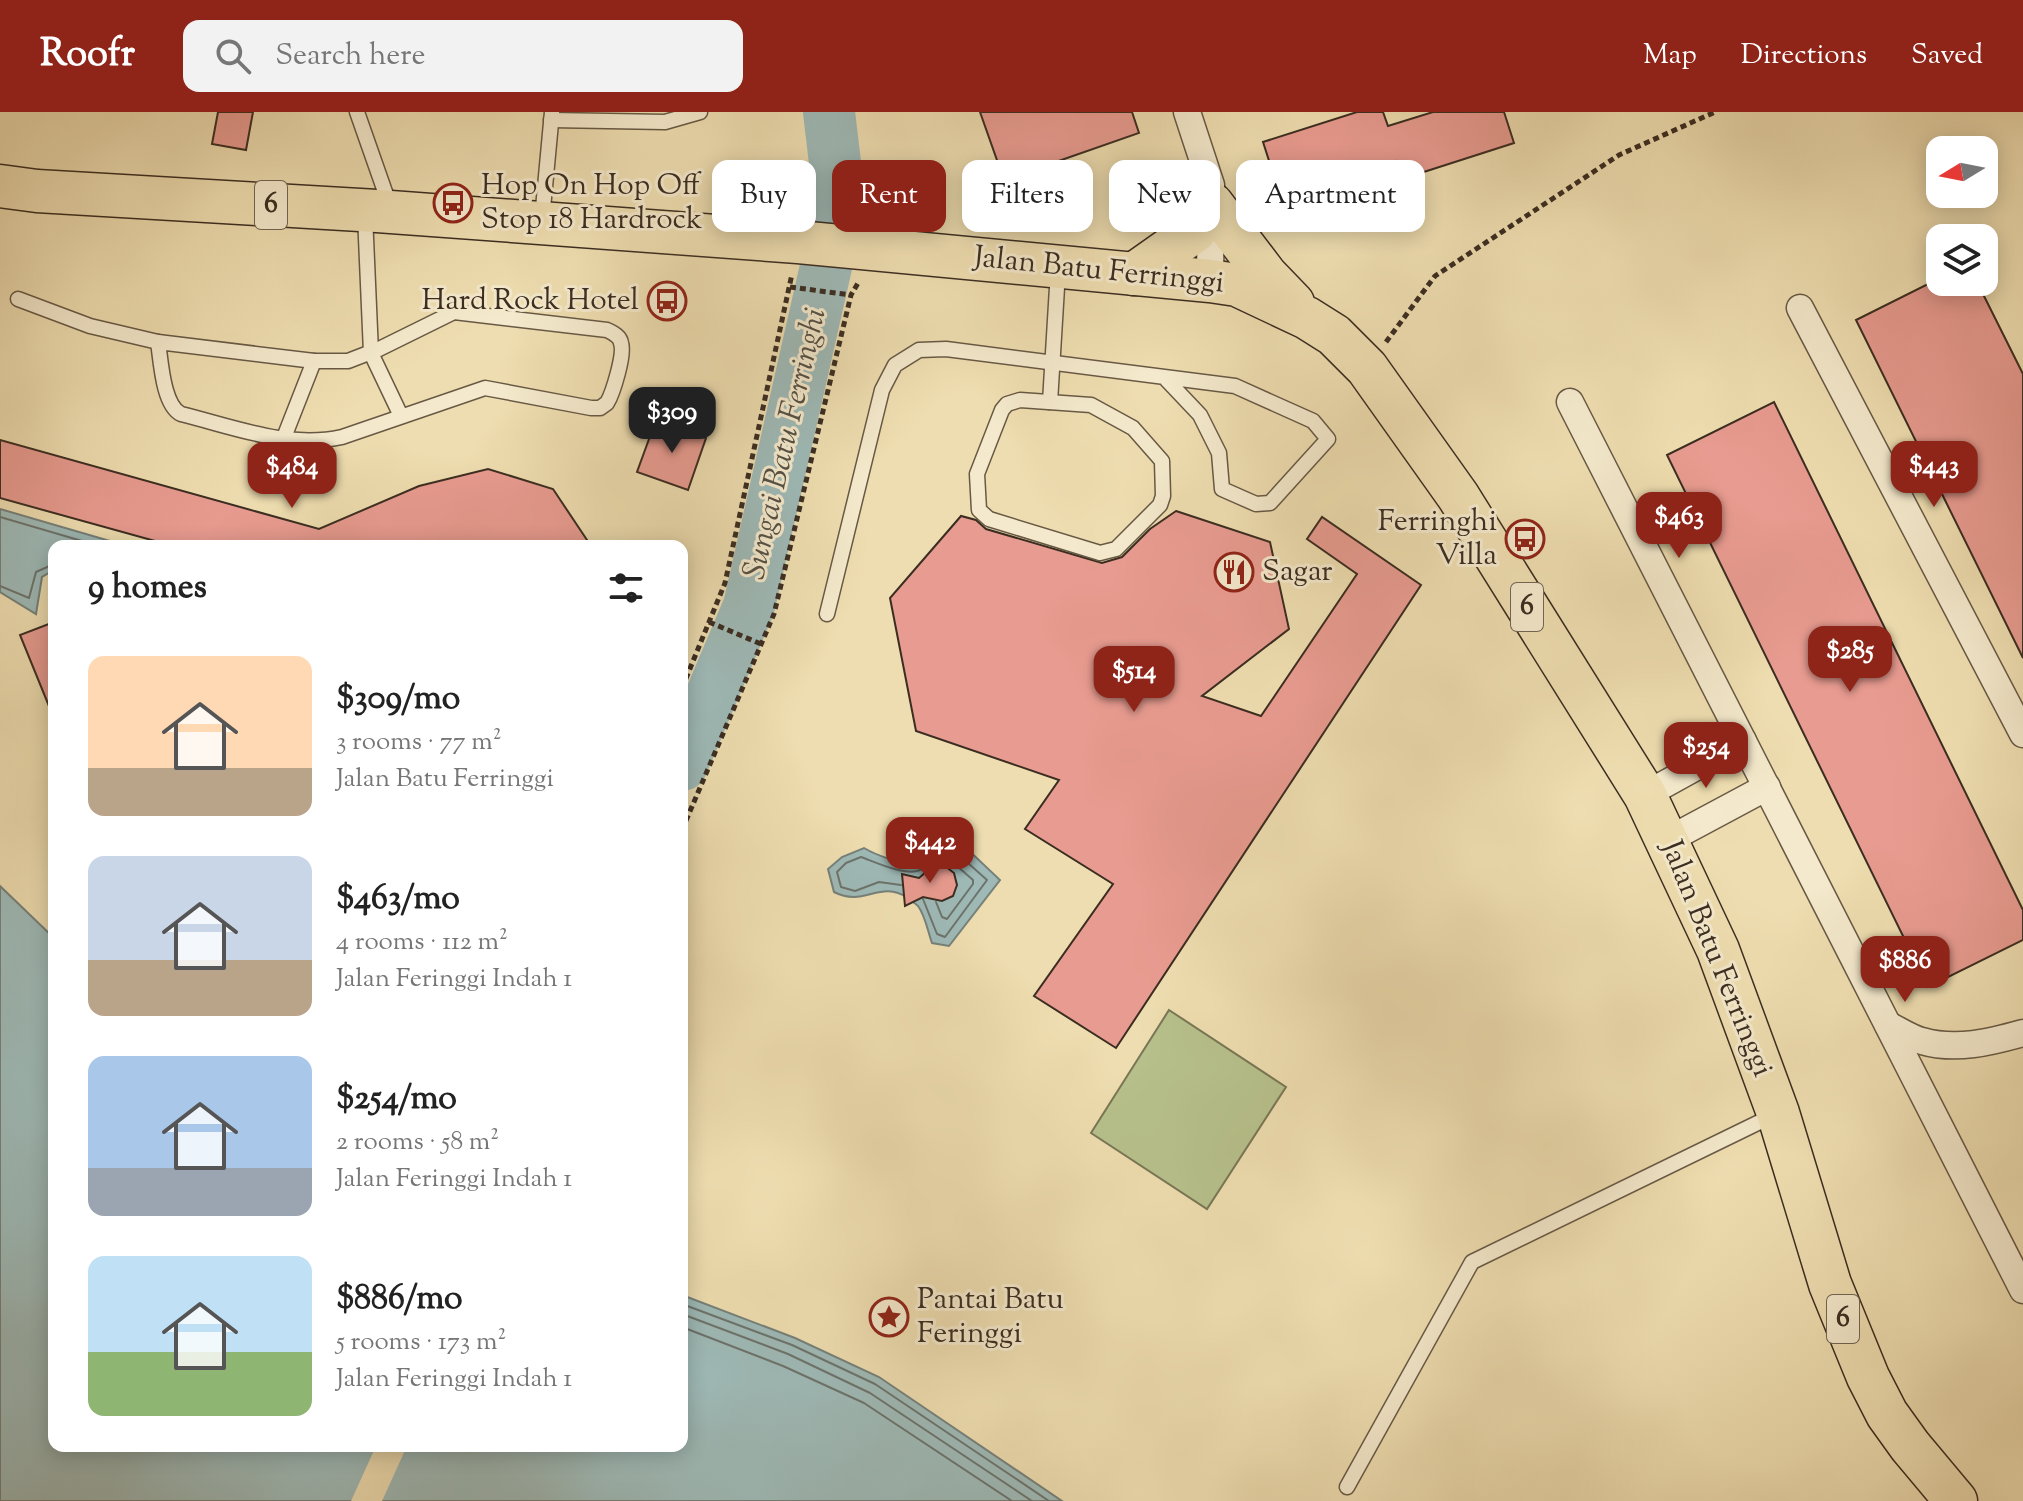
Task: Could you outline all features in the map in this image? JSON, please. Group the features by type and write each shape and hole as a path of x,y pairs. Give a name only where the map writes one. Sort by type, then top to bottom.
{"main road":[{"name":"Jalan Batu Ferringgi","path":"0,186 866,247 1210,281 1237,285 1307,318 1334,335 1367,368 1458,496 1645,795 1718,950 1778,1113"},
{"path":"1220,215 1266,275 1307,318"},
{"path":"1134,274 1194,232"},
{"name":"6","path":"1778,1113 1830,1284 1868,1377 1902,1435 1956,1501"}],"street":[{"path":"1187,112 1203,160"},
{"path":"1210,281 1211,232"},
{"path":"1800,308 2023,734"},
{"path":"1570,402 2023,1290"},
{"path":"1645,795 1743,741"},
{"path":"1668,840 1767,787"},
{"path":"1888,1025 1919,1041 1938,1045 1985,1043 2023,1033"}],"lane":[{"path":"357,112 378,211 371,353 401,416"},
{"path":"542,223 551,116 665,122 700,112"},
{"path":"1050,402 1058,267"},
{"path":"18,299 90,326 158,342 314,361 348,361 371,353 454,312 607,330 616,334 621,341 611,396 600,408 485,388 323,441 283,440 176,411 169,400 158,342"},
{"path":"827,614 882,390 895,365 919,350 946,349 1235,386 1313,421 1328,439 1270,503 1256,504 1222,489 1219,453 1200,415 1164,377"},
{"path":"283,440 314,361"},
{"path":"1020,400 1050,402 1091,405 1133,428 1162,461 1163,496 1160,505 1111,552 1100,553 989,519 979,510 977,474 1002,410 1007,404 1020,400"},
{"path":"1347,1487 1472,1262 1778,1113"}],"path":[{"path":"1367,368 1435,276 1619,155 1715,112"},
{"path":"688,673 725,583 798,242"},
{"path":"688,816 774,614 851,295 861,278 866,247"},
{"path":"790,287 851,295"},
{"path":"709,622 761,644"}],"green space":[{"path":"1169,1010 1286,1087 1207,1209 1091,1133"}],"water":[{"path":"0,509 106,540 48,540 48,574 42,577 36,614 0,592"},
{"path":"964,846 1000,880 949,946 932,943 918,906 908,898 889,891 845,896 834,892 828,869 842,857 864,848 889,859 909,863 918,862 944,848"},
{"path":"0,886 48,932 48,1452 688,1452 688,1297 795,1338 879,1377 1062,1501 0,1501"}],"pier":[{"path":"373,1452 404,1452 382,1501 351,1501"}],"building":[{"path":"218,112 253,112 246,150 212,144"},
{"path":"980,112 1132,112 1139,133 1061,160 997,160"},
{"path":"1357,112 1383,112 1388,126 1433,112 1504,112 1514,143 1425,172 1425,160 1269,160 1263,142"},
{"path":"1926,285 1926,296 1984,296 2023,374 2023,658 1856,320"},
{"path":"1774,402 2023,910 2023,940 1928,987 1667,455"},
{"path":"656,420 706,438 688,490 637,472"},
{"path":"0,440 319,529 419,486 488,469 553,489 587,540 151,540 0,498"},
{"path":"1176,511 1270,542 1289,629 1202,696 1261,716 1357,574 1307,539 1322,517 1421,585 1116,1048 1034,996 1113,884 1025,829 1059,780 916,731 890,598 961,516 976,520 986,529 1102,563 1122,557 1150,529"},
{"path":"48,624 48,704 20,635"},
{"path":"933,866 945,866 954,873 957,885 953,896 942,901 923,897 905,906 902,874 919,878"}],"waterway":[{"name":"Sungai Batu Ferringhi","path":"688,751 749,606 840,205 829,112"}],"place":[{"name":"Hop On Hop Off Stop 18 Hardrock","path":"453,203"},
{"name":"Hard Rock Hotel","path":"667,301"},
{"name":"Ferringhi Villa","path":"1525,539"},
{"name":"Sagar","path":"1234,572"},
{"name":"Pantai Batu Feringgi","path":"889,1317"}]}
